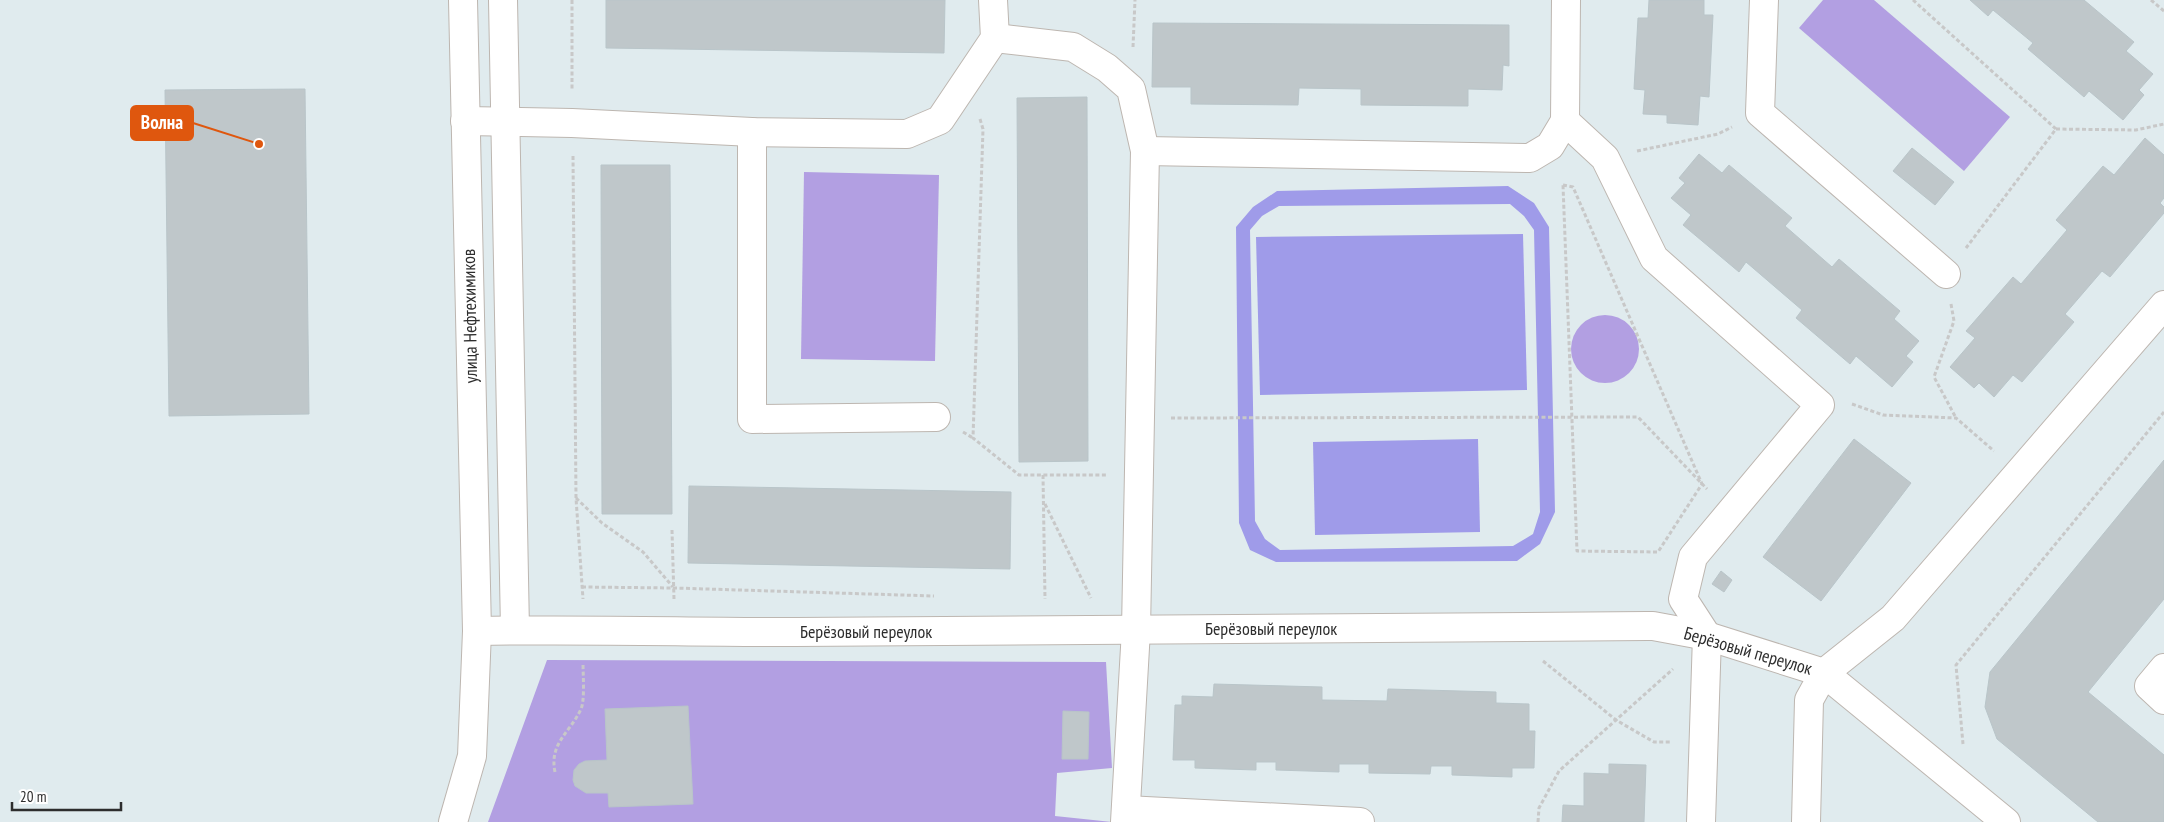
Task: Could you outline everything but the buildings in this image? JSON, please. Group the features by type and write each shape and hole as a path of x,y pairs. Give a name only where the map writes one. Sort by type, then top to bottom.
{"street":[{"name":"улица Нефтехимиков","path":"452,822 472,756 477,631 463,0"},
{"path":"503,0 515,630"},
{"path":"465,121 572,123 752,132 907,134 940,120 995,38 993,0"},
{"path":"1146,151 1530,158 1550,146 1565,120 1566,0"},
{"path":"1764,0 1760,113 1946,274"},
{"path":"995,38 1073,47 1106,68 1131,89 1146,151 1136,630 1126,816 1360,822"},
{"path":"1565,120 1605,158 1654,258 1820,405 1693,557 1683,599 1706,636 1700,822"},
{"path":"752,132 752,419 936,417"},
{"path":"1806,822 1809,700 1824,674 1893,618 2018,472 2154,333 2164,305"},
{"name":"Берёзовый переулок","path":"477,631 584,630 675,632 1652,626 1706,636 1824,674 2006,822"},
{"path":"2164,668 2149,686 2164,700"}],"path":[{"path":"555,772 552,759 558,743 582,708 584,630 576,498 572,0"},
{"path":"1914,0 2056,129 2136,130 2164,124"},
{"path":"2151,0 2164,11"},
{"path":"965,82 984,129 973,438 1019,475 1140,475"},
{"path":"1605,158 1718,134 1760,113"},
{"path":"2018,472 1956,418 1934,377 1954,321 1946,274 2056,129"},
{"path":"1563,186 1573,186 1702,484 1658,552 1577,551 1563,186"},
{"path":"1820,405 1846,401 1883,415 1956,418"},
{"path":"1967,790 1956,665 2164,412"},
{"path":"1140,418 1638,417 1730,513"},
{"path":"1043,475 1045,600"},
{"path":"576,498 602,523 643,552 674,588"},
{"path":"1044,502 1092,600 1082,600"},
{"path":"672,530 675,632"},
{"path":"582,587 938,596"},
{"path":"1035,599 1054,600"},
{"path":"1541,659 1616,720 1654,742 1703,743"},
{"path":"1538,822 1538,808 1559,771 1674,668"}],"shaded area":[{"path":"1823,0 1874,0 2010,117 1964,171 1799,28"},
{"path":"804,172 939,175 935,361 801,359"},
{"path":"1508,186 1534,203 1549,227 1555,512 1540,544 1517,561 1276,562 1250,550 1239,523 1236,227 1253,207 1277,191","holes":["1510,204 1524,216 1534,230 1540,512 1533,534 1513,546 1280,550 1265,539 1255,521 1250,230 1262,216 1279,206"]},
{"path":"1523,234 1527,390 1260,395 1256,237"},
{"path":"1605,315 1618,318 1629,325 1636,336 1639,349 1636,362 1629,373 1618,380 1605,383 1592,380 1581,373 1574,362 1571,349 1574,336 1581,325 1592,318"},
{"path":"1478,439 1480,532 1315,535 1313,442"},
{"path":"547,660 1106,662 1112,768 1057,773 1055,816 1112,822 488,822"}],"place":[{"name":"Волна","path":"259,144"}]}
